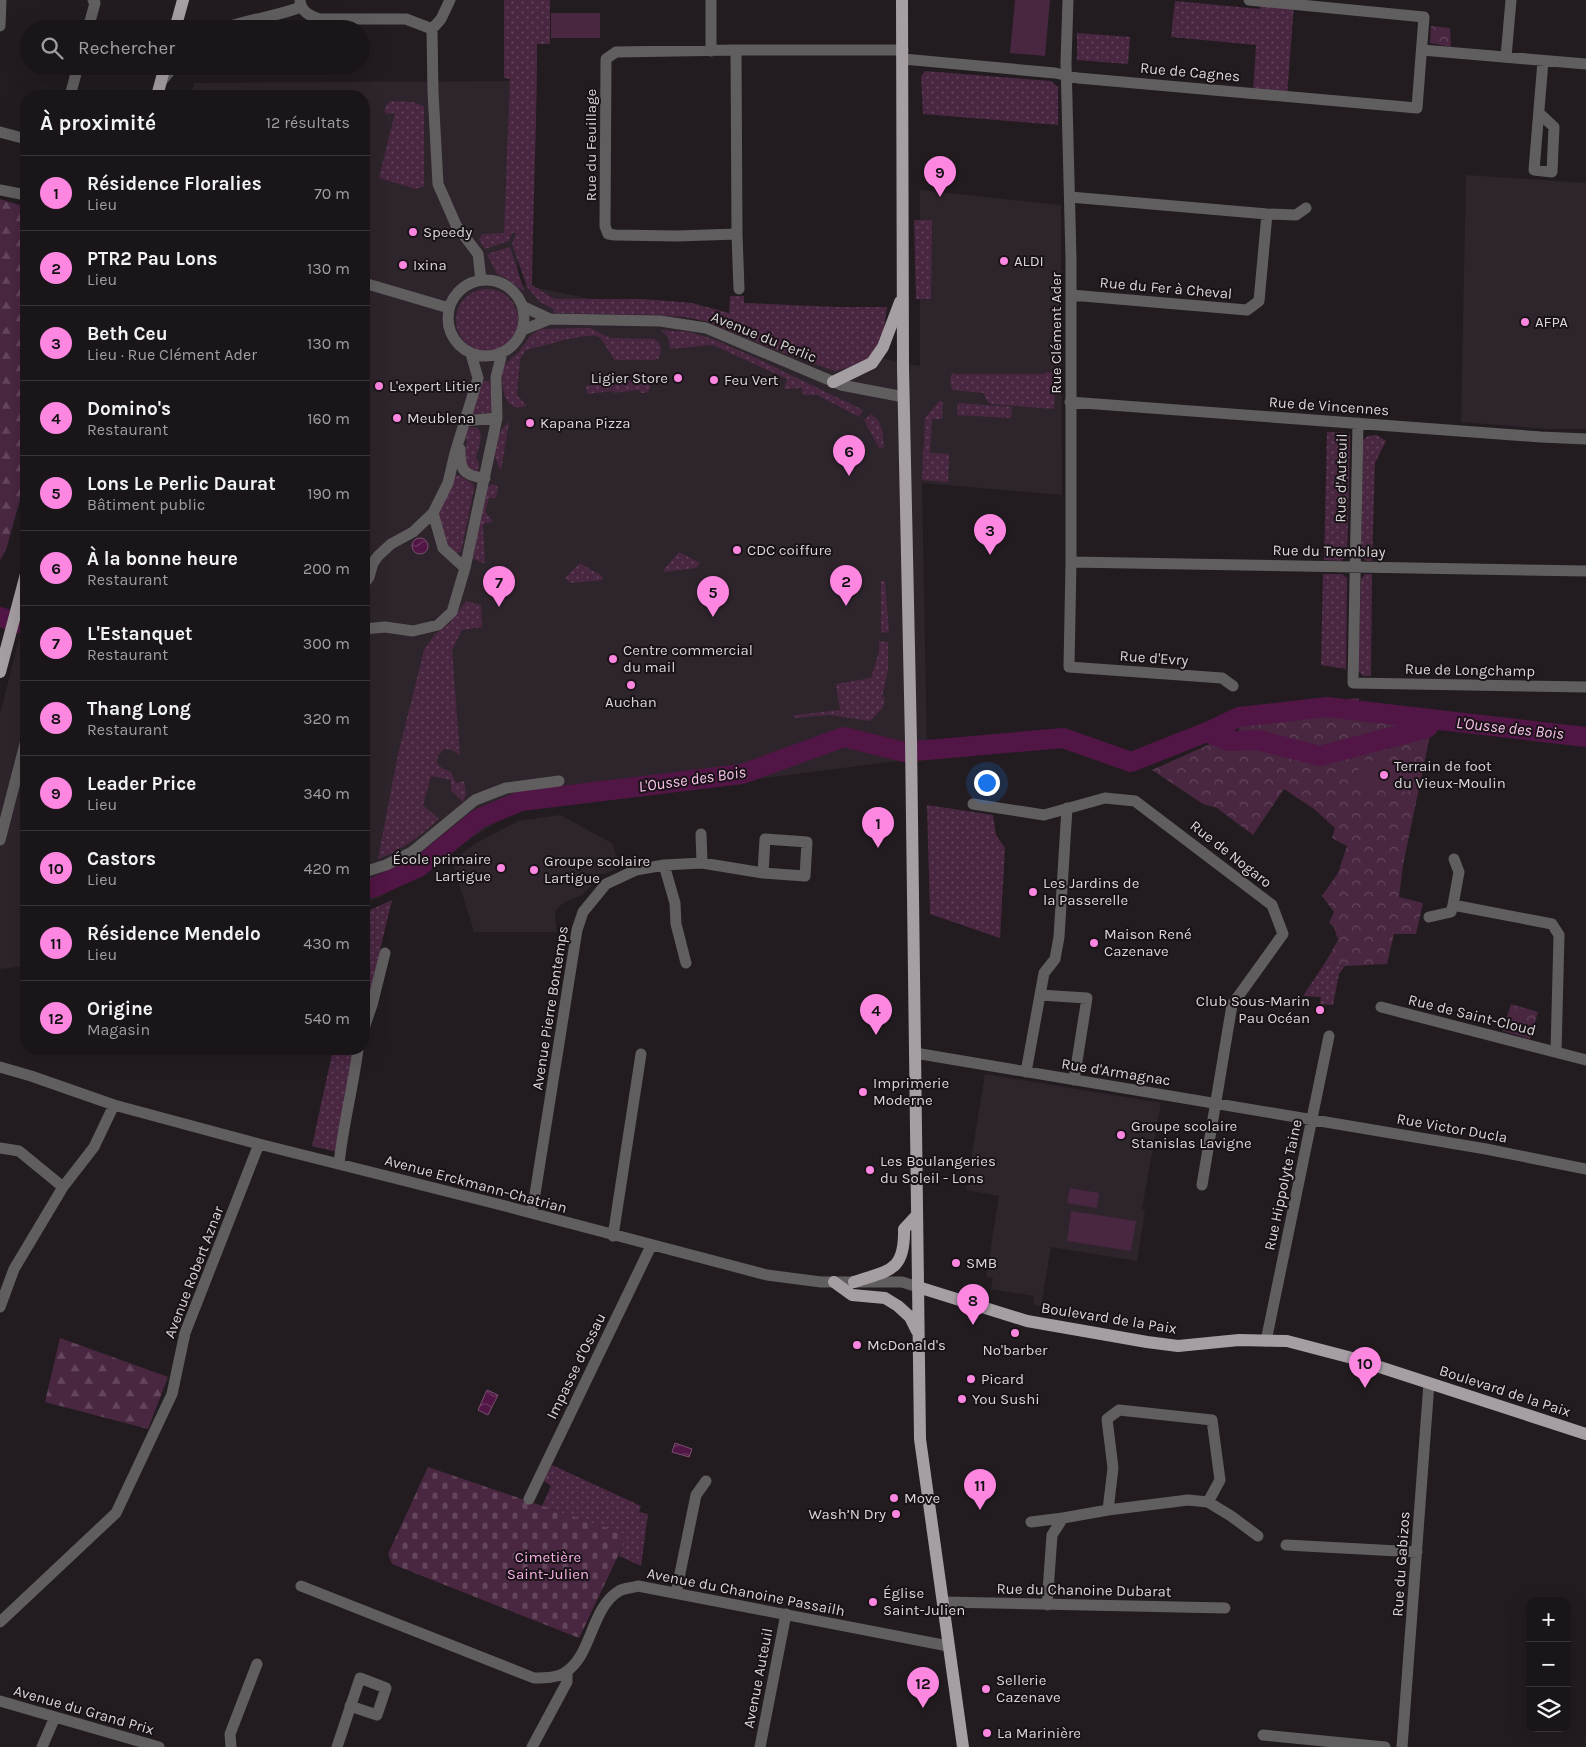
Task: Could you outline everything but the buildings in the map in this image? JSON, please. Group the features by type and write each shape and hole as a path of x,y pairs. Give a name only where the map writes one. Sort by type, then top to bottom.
{"main road":[{"path":"177,20 183,0"},
{"path":"902,0 904,397 912,741 920,1439 963,1747"},
{"path":"159,90 163,75"},
{"path":"833,382 872,363 883,347 903,292"},
{"path":"0,672 20,596"},
{"path":"854,1282 891,1270 900,1259 904,1248 904,1229 917,1215"},
{"path":"834,1282 852,1295 886,1298 910,1317 918,1334"},
{"name":"Boulevard de la Paix","path":"918,1287 1027,1321 1178,1346 1239,1340 1287,1341 1352,1358 1586,1434"}],"street":[{"path":"0,26 1,0"},
{"path":"90,20 95,3 93,0"},
{"path":"450,0 441,19 432,29 438,184 456,225 478,254 481,280"},
{"path":"711,0 711,50"},
{"name":"Rue Clément Ader","path":"1068,0 1066,75 1071,295 1069,667"},
{"path":"1250,0 1277,1 1424,17 1422,50 1586,64"},
{"path":"1506,57 1512,0"},
{"path":"252,20 281,14 300,3 310,16 320,19 406,19 432,29"},
{"name":"Rue du Feuillage","path":"738,234 677,236 615,236 608,234 605,226 606,59 616,52 711,50 903,55"},
{"path":"736,50 739,289"},
{"name":"Rue de Cagnes","path":"903,55 1066,75 1417,108 1422,50"},
{"path":"1539,113 1543,61"},
{"path":"72,90 76,75"},
{"path":"161,82 167,75"},
{"path":"0,132 20,137"},
{"path":"0,190 20,195"},
{"path":"1070,197 1266,214 1296,215 1306,208"},
{"name":"Rue du Fer à Cheval","path":"1071,295 1247,310 1259,301 1266,214"},
{"path":"492,280 502,283 512,289 524,308 523,330 518,340 511,348 492,356 471,354 454,340 450,330 449,308 453,298 470,283 492,280"},
{"path":"370,285 449,308"},
{"name":"Avenue du Perlic","path":"524,308 550,319 660,321 706,328 841,385 904,397"},
{"name":"Avenue du Perlic","path":"523,330 550,319"},
{"path":"370,628 385,627 412,631 438,625 452,612 465,568 497,418 496,377 502,353"},
{"path":"370,574 373,563 378,556 391,544 413,532 433,513 448,483 464,421 478,378 471,354"},
{"name":"Rue de Vincennes","path":"1070,402 1541,438 1586,439"},
{"path":"464,421 497,418"},
{"name":"Rue d'Auteuil","path":"1353,683 1358,423"},
{"path":"460,435 460,464 463,470 471,477 485,478"},
{"path":"433,513 443,548 465,568"},
{"name":"Rue du Tremblay","path":"1071,562 1586,571"},
{"name":"Rue d'Evry","path":"1069,667 1222,678 1233,686"},
{"name":"Rue de Longchamp","path":"1353,683 1586,687"},
{"path":"0,840 20,763"},
{"path":"370,870 386,865 412,852 475,800 506,788 559,781"},
{"name":"Rue de Nogaro","path":"973,804 1044,814 1105,798 1135,800 1272,904 1283,934 1232,1005 1202,1185"},
{"path":"1026,1072 1044,973 1055,959 1059,937 1067,808"},
{"path":"701,834 702,863"},
{"name":"Avenue Pierre Bontemps","path":"532,1213 577,930 583,912 606,884 636,870 664,865 702,863 763,872 805,876 807,842 765,839 763,872"},
{"path":"1429,917 1451,912 1458,872 1454,859"},
{"path":"664,865 686,963"},
{"name":"Rue de Saint-Cloud","path":"1453,905 1552,924 1558,935 1556,1052"},
{"path":"370,1011 385,953"},
{"path":"1040,995 1087,998 1074,1080"},
{"name":"Rue de Saint-Cloud","path":"1381,1007 1586,1060"},
{"name":"Rue Hippolyte Taine","path":"1266,1340 1328,1036"},
{"path":"613,1236 641,1054"},
{"name":"Rue d'Armagnac","path":"915,1054 1312,1119"},
{"path":"339,1164 342,1135 357,1055"},
{"name":"Avenue Erckmann-Chatrian","path":"0,1059 31,1076"},
{"name":"Avenue Erckmann-Chatrian","path":"0,1067 114,1105 767,1275 821,1282 902,1282 918,1287"},
{"path":"0,1307 14,1269 63,1187 94,1148 114,1105"},
{"name":"Rue Victor Ducla","path":"1312,1119 1486,1149 1586,1169"},
{"name":"Avenue Robert Aznar","path":"0,1622 116,1513 172,1394 185,1333 259,1144"},
{"path":"0,1148 19,1151 63,1187"},
{"name":"Impasse d'Ossau","path":"529,1499 651,1246"},
{"name":"Rue du Gabizos","path":"1402,1747 1428,1383"},
{"path":"1108,1510 1113,1468 1107,1419 1118,1410 1212,1420 1220,1480 1208,1502"},
{"path":"676,1592 696,1495 706,1481"},
{"path":"1031,1522 1188,1500 1208,1502 1258,1536"},
{"path":"1047,1605 1052,1535 1063,1518"},
{"path":"1286,1545 1417,1552"},
{"path":"301,1586 534,1678 551,1678 567,1672"},
{"name":"Avenue du Chanoine Passailh","path":"532,1747 567,1682 567,1672 578,1660 605,1603 620,1591 638,1586 948,1646"},
{"name":"Rue du Chanoine Dubarat","path":"943,1602 1225,1608"},
{"name":"Avenue Auteuil","path":"760,1747 786,1614"},
{"path":"231,1747 230,1734 257,1664"},
{"name":"Avenue du Grand Prix","path":"0,1701 160,1747"},
{"path":"337,1747 350,1706"},
{"path":"42,1747 55,1717"},
{"path":"1263,1735 1385,1747"}],"shaded area":[{"path":"513,81 518,284 920,366 920,190 1061,205 1062,495 922,483 927,757 514,811 384,895 370,901 370,90 192,90 194,83"},
{"name":"AFPA","path":"1466,175 1586,183 1586,429 1547,429 1461,422"},
{"path":"20,636 20,967 0,969 0,714"},
{"name":"Groupe scolaire Lartigue","path":"560,815 612,843 620,867 605,874 595,874 595,882 582,895 563,903 555,911 556,932 474,932 452,861 476,843 518,821"},
{"path":"985,1074 1161,1103 1142,1209 1145,1210 1137,1261 1051,1247 1041,1306 1033,1305 1034,1296 991,1289 993,1278 986,1277 999,1196 966,1190"}],"green space":[{"path":"504,0 550,0 550,44 537,44 532,285 554,299 644,299 692,303 729,313 730,296 744,296 744,303 887,307 880,343 873,353 862,363 835,371 778,351 708,322 684,317 657,315 554,313 553,309 540,302 527,287 512,244 516,233 512,233 509,241 485,249 479,240 482,234 504,233 510,79 504,78"},
{"path":"1015,0 1050,0 1045,56 1010,53"},
{"path":"1175,1 1260,9 1262,1 1294,4 1287,96 1253,93 1256,45 1171,37"},
{"path":"551,13 600,13 600,38 551,38"},
{"path":"1431,26 1450,28 1451,47 1430,43"},
{"path":"1077,33 1130,37 1128,64 1077,60"},
{"path":"925,71 1051,81 1058,87 1058,125 923,114 921,77"},
{"path":"392,101 412,102 424,106 424,186 416,189 379,178 395,113 387,114 384,111 387,104"},
{"path":"0,199 20,205 20,500 6,550 0,560"},
{"path":"914,220 932,220 931,299 916,299"},
{"path":"510,247 523,291 506,278 497,274 487,254"},
{"path":"481,289 493,289 509,298 516,308 518,320 516,332 509,342 493,351 481,351 470,346 461,337 456,326 456,314 461,303 470,294"},
{"path":"590,328 610,338 654,339 661,347 659,358 655,360 615,360 601,339 594,336 575,338 526,350 520,359 517,395 527,406 515,407 510,404 503,389 502,376 504,365 519,352 530,336 540,329"},
{"path":"661,330 689,332 713,339 863,410 859,417 817,395 803,395 802,388 784,389 787,379 713,345 670,349 668,337"},
{"path":"1045,372 1056,373 1054,409 990,404 984,393 952,390 950,379 952,373 1045,374"},
{"path":"647,379 650,382 650,386 646,393 641,393 639,390 587,394 586,386"},
{"path":"481,381 489,381 492,401 490,413 470,414"},
{"path":"940,400 943,403 942,419 932,419 930,453 949,454 948,482 922,480 925,418"},
{"path":"958,403 1012,407 1011,418 957,415"},
{"path":"871,414 880,424 884,448 879,448 864,420"},
{"path":"509,422 501,471 494,451 499,433"},
{"path":"471,427 479,430 481,438 476,457 479,464 477,473 470,472 463,457 467,442 464,430"},
{"path":"1327,432 1347,433 1350,435 1347,557 1340,561 1324,560"},
{"path":"1377,435 1386,441 1375,463 1372,561 1366,561 1361,556 1363,440 1368,436"},
{"path":"458,475 473,484 474,489 461,552 457,553 449,552 437,516 453,477"},
{"path":"492,484 498,486 496,498 489,498 485,512 492,522 483,524 485,563 473,558 487,488"},
{"path":"679,552 700,563 696,568 664,572 664,569"},
{"path":"580,563 602,576 603,580 571,583 565,578"},
{"path":"1323,574 1342,574 1347,578 1346,669 1321,665"},
{"path":"1365,574 1372,574 1371,676 1363,676 1358,671 1361,579"},
{"path":"881,581 885,581 889,633 881,632"},
{"path":"466,601 481,605 482,627 462,630 452,650 460,755 452,750 444,749 438,756 437,763 442,768 451,772 456,783 464,781 466,794 463,802 451,790 451,780 431,776 423,805 439,819 410,842 378,859 398,754 424,650 435,634 450,623"},
{"path":"879,641 888,642 888,670 882,697 885,698 883,707 870,721 830,715 794,718 793,715 840,710 836,684 871,678 879,652"},
{"path":"1359,698 1359,706 1434,716 1403,865 1399,897 1423,903 1416,934 1394,934 1387,964 1345,966 1325,963 1338,940 1334,927 1329,923 1334,912 1322,896 1338,873 1347,846 1332,838 1335,828 1314,809 1284,789 1253,835 1217,808 1203,804 1152,770 1239,731 1240,719 1345,707 1348,699"},
{"name":"Terrain de foot du Vieux-Moulin","path":"1360,759 1412,766 1408,792 1356,784"},
{"path":"927,805 993,815 996,835 1005,848 1000,938 930,914"},
{"path":"392,900 370,992 370,910"},
{"path":"1325,963 1345,966 1339,974 1333,1005 1320,1004 1321,997 1303,996"},
{"path":"1511,1004 1538,1012 1530,1039 1503,1031"},
{"path":"332,1055 352,1055 337,1152 312,1146"},
{"path":"1070,1188 1099,1193 1097,1208 1067,1203"},
{"path":"1071,1211 1136,1221 1131,1251 1067,1241"},
{"path":"60,1338 168,1377 148,1429 45,1402"},
{"path":"552,1465 641,1506 639,1512 648,1514 641,1566 619,1556 627,1535 542,1506 551,1486 544,1481"},
{"name":"Cimetière Saint-Julien","path":"428,1467 628,1535 579,1638 392,1564 388,1554"}],"water":[{"path":"417,538 423,538 428,543 426,552 417,554 412,549 412,543"},
{"path":"487,1390 498,1395 488,1415 478,1410"},
{"path":"675,1443 692,1449 689,1457 672,1452"}],"waterway":[{"name":"L'Ousse des Bois","path":"0,617 20,623"},
{"name":"L'Ousse des Bois","path":"370,888 419,867 478,819 521,801 742,774 844,737 904,752 1063,738 1131,762 1207,732 1239,717 1327,707 1586,737"},
{"name":"L'Ousse des Bois","path":"1207,732 1228,741 1258,740 1320,756 1427,728 1433,720"}],"place":[{"name":"Leader Price","path":"940,197"},
{"name":"Speedy","path":"413,232"},
{"name":"ALDI","path":"1004,261"},
{"name":"Ixina","path":"403,265"},
{"name":"AFPA","path":"1525,322"},
{"name":"Ligier Store","path":"678,378"},
{"name":"Feu Vert","path":"714,380"},
{"name":"L'expert Litier","path":"379,386"},
{"name":"Meublena","path":"397,418"},
{"name":"Kapana Pizza","path":"530,423"},
{"name":"À la bonne heure","path":"849,476"},
{"name":"CDC coiffure","path":"737,550"},
{"name":"Beth Ceu","path":"990,555"},
{"name":"PTR2 Pau Lons","path":"846,606"},
{"name":"L'Estanquet","path":"499,607"},
{"name":"Lons Le Perlic Daurat","path":"713,617"},
{"name":"Centre commercial du mail","path":"613,659"},
{"name":"Auchan","path":"631,685"},
{"name":"Terrain de foot du Vieux-Moulin","path":"1384,775"},
{"name":"Résidence Floralies","path":"878,848"},
{"name":"École primaire Lartigue","path":"501,868"},
{"name":"Groupe scolaire Lartigue","path":"534,870"},
{"name":"Les Jardins de la Passerelle","path":"1033,892"},
{"name":"Maison René Cazenave","path":"1094,943"},
{"name":"Club Sous-Marin Pau Océan","path":"1320,1010"},
{"name":"Domino's","path":"876,1035"},
{"name":"Imprimerie Moderne","path":"863,1092"},
{"name":"Groupe scolaire Stanislas Lavigne","path":"1121,1135"},
{"name":"Les Boulangeries du Soleil - Lons","path":"870,1170"},
{"name":"SMB","path":"956,1263"},
{"name":"Thang Long","path":"973,1325"},
{"name":"No'barber","path":"1015,1333"},
{"name":"McDonald's","path":"857,1345"},
{"name":"Picard","path":"971,1379"},
{"name":"Castors","path":"1365,1388"},
{"name":"You Sushi","path":"962,1399"},
{"name":"Move","path":"894,1498"},
{"name":"Résidence Mendelo","path":"980,1510"},
{"name":"Wash’N Dry","path":"896,1514"},
{"name":"Église Saint-Julien","path":"873,1602"},
{"name":"Sellerie Cazenave","path":"986,1689"},
{"name":"Origine","path":"923,1708"},
{"name":"La Marinière","path":"987,1733"}]}
